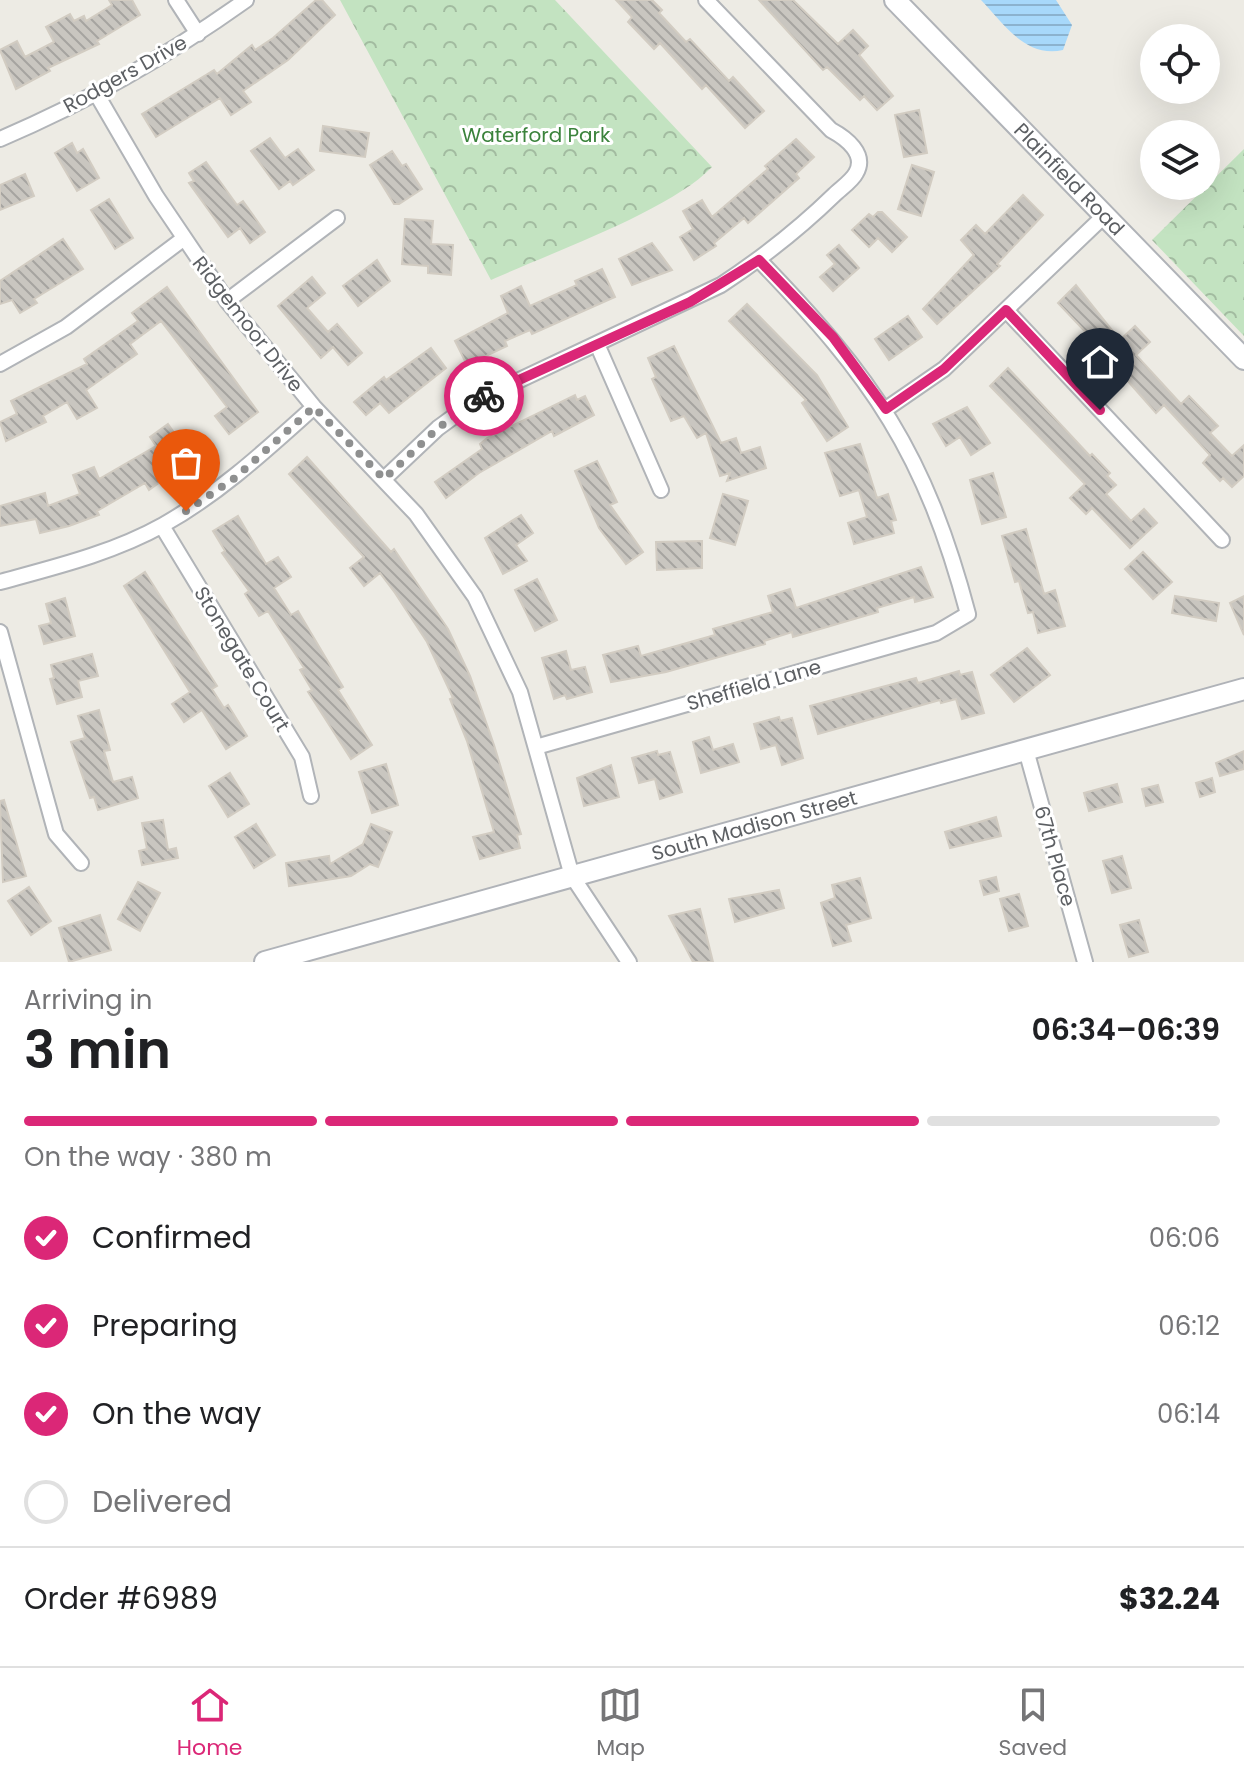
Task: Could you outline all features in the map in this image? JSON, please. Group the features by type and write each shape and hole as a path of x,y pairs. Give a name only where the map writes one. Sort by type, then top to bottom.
{"street":[{"path":"176,0 198,34"},
{"name":"Rodgers Drive","path":"0,139 96,93 198,34 246,0"},
{"path":"384,479 438,428 475,401 690,302 759,260 856,173 858,158 851,144 831,130 706,0"},
{"name":"Plainfield Road","path":"895,0 1244,359"},
{"name":"Ridgemoor Drive","path":"96,93 183,239 227,301 314,407 435,537 475,597 507,660 536,747 572,876 629,962"},
{"path":"759,260 833,337 886,409 944,369 1104,216"},
{"path":"227,301 337,218"},
{"path":"0,364 66,327 183,239"},
{"path":"1006,310 1222,540"},
{"path":"597,344 661,490"},
{"path":"0,582 88,557 162,526 235,478 314,407"},
{"name":"Sheffield Lane","path":"536,747 936,633 968,614 949,541 933,500 886,409"},
{"name":"Stonegate Court","path":"162,526 302,757 311,796"},
{"path":"0,632 56,834 81,863"},
{"name":"South Madison Street","path":"265,962 1244,689"},
{"name":"67th Place","path":"1026,750 1085,962"}],"green space":[{"name":"Waterford Park","path":"340,0 555,0 712,167 693,183 639,215 491,280"},
{"path":"1244,149 1244,336 1152,240 1192,200 1220,200 1220,173"}],"water":[{"path":"981,0 1056,0 1072,25 1063,50 1037,49 1026,44"}],"building":[{"path":"109,0 132,0 140,15 97,41 99,44 48,68 50,71 16,89 0,50 17,41 25,57 54,42 46,27 70,14 74,21 84,16 86,21 112,5"},
{"path":"316,0 322,0 335,15 288,60 243,91 251,102 231,115 220,98 156,137 142,114 214,70 217,74 252,45 255,50"},
{"path":"616,0 652,0 662,10 659,13 686,42 690,39 729,81 733,77 764,111 745,128 706,85 702,89 660,43 654,49 628,22 632,17"},
{"path":"759,0 793,0 838,44 853,30 868,46 859,55 893,96 877,110 864,96 860,100 827,67 823,70"},
{"path":"919,110 927,153 904,157 895,115"},
{"path":"323,126 369,133 365,157 320,151"},
{"path":"270,138 285,158 298,149 314,170 293,185 290,181 279,189 251,151"},
{"path":"796,139 814,157 796,174 799,178 748,223 744,218 714,243 716,246 694,260 680,237 693,229 683,211 702,200 712,217 768,169 765,166"},
{"path":"72,143 77,153 83,149 99,178 77,191 55,153"},
{"path":"392,151 402,166 406,164 422,189 399,204 394,204 370,165"},
{"path":"206,162 237,205 243,201 265,232 250,243 240,228 228,237 189,183 194,181 189,173"},
{"path":"912,165 934,172 921,216 898,209"},
{"path":"25,174 34,196 0,210 0,185"},
{"path":"1023,195 1043,215 997,264 1000,266 937,324 923,309 974,255 961,240 976,225 985,234"},
{"path":"109,199 133,238 115,249 91,210"},
{"path":"882,212 907,237 892,252 878,238 869,247 852,230 869,214 873,217"},
{"path":"405,219 433,221 431,244 453,245 451,275 428,273 428,266 402,264"},
{"path":"63,239 83,269 34,299 37,303 20,313 12,300 0,304 0,281"},
{"path":"652,243 672,270 632,285 619,259"},
{"path":"839,245 859,268 833,291 820,277 835,264 827,255"},
{"path":"377,260 390,281 358,306 343,286"},
{"path":"602,269 615,297 532,334 530,330 505,341 507,346 467,365 455,341 508,313 501,296 521,286 530,306 577,285 575,281"},
{"path":"312,277 325,293 307,308 328,332 337,324 362,353 348,365 333,347 321,358 278,306"},
{"path":"1076,285 1120,340 1135,326 1150,342 1136,355 1181,404 1189,396 1218,426 1210,433 1232,456 1244,445 1244,476 1232,487 1223,478 1220,481 1203,463 1210,455 1164,405 1156,413 1111,362 1108,365 1090,346 1095,342 1058,303"},
{"path":"167,287 258,412 229,434 215,416 227,407 161,321 130,344 137,354 86,390 97,408 77,419 67,402 43,416 46,422 6,441 0,422 17,414 11,401 87,364 84,359 138,321 132,313"},
{"path":"747,304 817,375 848,427 827,441 802,403 806,400 729,321"},
{"path":"908,316 922,337 889,360 875,339"},
{"path":"674,346 721,443 736,438 741,453 760,447 766,468 727,481 730,473 720,476 706,433 697,438 684,416 671,421 652,379 656,377 648,358"},
{"path":"431,348 446,368 389,413 380,403 366,415 354,402 384,377 386,380"},
{"path":"1008,368 1090,456 1092,454 1110,473 1107,476 1116,485 1106,494 1131,521 1144,509 1157,523 1130,548 1092,508 1086,514 1070,498 1085,484 990,386"},
{"path":"575,395 577,400 585,396 594,415 554,436 552,431 479,473 446,498 435,482 482,449 480,444 487,438"},
{"path":"967,407 990,443 971,455 960,437 946,446 933,424"},
{"path":"168,424 180,441 193,432 209,453 188,468 185,464 149,490 145,483 97,511 99,515 69,526 40,533 36,519 0,526 0,506 45,493 48,506 80,494 73,475 94,467 99,479 156,446 150,437"},
{"path":"860,444 877,498 888,494 896,520 891,521 894,533 854,544 848,523 867,517 859,490 840,496 825,453"},
{"path":"307,457 391,552 394,549 448,629 470,676 494,745 521,834 517,835 520,848 480,859 473,837 494,832 467,741 450,699 453,698 427,642 395,593 380,573 364,586 350,568 364,557 289,474"},
{"path":"597,461 617,502 610,505 643,552 626,564 599,528 575,471"},
{"path":"993,473 1006,517 982,524 970,480"},
{"path":"723,494 748,501 735,545 710,538"},
{"path":"521,515 533,533 516,545 527,561 503,574 485,538"},
{"path":"238,516 266,564 278,557 291,577 274,588 291,615 298,611 343,687 338,690 372,745 351,759 308,692 312,690 300,670 304,668 268,611 259,616 245,594 249,591 222,553 225,551 213,531"},
{"path":"1026,529 1044,594 1055,590 1065,626 1038,633 1033,612 1028,613 1019,581 1015,582 1002,536"},
{"path":"702,541 702,568 657,570 656,542"},
{"path":"1143,552 1172,582 1153,599 1125,569"},
{"path":"921,567 933,597 915,602 914,597 877,608 878,612 793,637 792,632 764,641 765,644 666,672 611,682 603,655 638,646 641,656 715,635 713,629 773,612 768,596 790,589 796,608"},
{"path":"145,572 217,686 212,689 224,708 228,705 247,736 226,749 202,710 184,722 172,704 190,692 124,586"},
{"path":"537,579 557,620 535,631 515,590"},
{"path":"1175,596 1219,603 1216,621 1172,613"},
{"path":"1244,596 1244,635 1230,603"},
{"path":"65,598 75,636 44,644 39,626 51,623 46,604"},
{"path":"1027,648 1050,675 1014,702 991,675"},
{"path":"566,651 571,670 585,667 592,692 554,699 542,658"},
{"path":"92,654 98,676 78,681 82,697 57,704 50,679 54,678 51,665"},
{"path":"959,671 960,675 972,672 984,713 962,719 956,699 941,703 940,700 818,734 810,706 916,678 918,683"},
{"path":"99,710 110,750 104,751 113,782 132,777 138,798 98,810 94,797 90,798 71,742 85,738 78,716"},
{"path":"779,717 780,721 792,718 803,758 782,765 776,745 761,749 754,724"},
{"path":"709,737 713,750 733,744 739,762 701,773 693,742"},
{"path":"657,751 658,755 670,752 682,792 660,799 655,779 639,783 632,758"},
{"path":"1244,751 1244,769 1220,776 1216,763"},
{"path":"386,764 398,805 372,813 359,772"},
{"path":"611,765 619,797 584,806 577,778"},
{"path":"230,773 249,804 228,817 209,786"},
{"path":"1212,778 1215,792 1200,797 1196,783"},
{"path":"1117,784 1122,802 1089,811 1084,793"},
{"path":"1158,785 1163,802 1146,806 1142,789"},
{"path":"4,800 26,876 3,882 0,801"},
{"path":"996,817 1001,836 950,848 945,832"},
{"path":"163,820 168,850 176,848 178,858 142,865 139,851 147,849 142,823"},
{"path":"256,824 275,855 254,868 235,837"},
{"path":"371,824 392,832 378,867 370,864 351,876 289,886 286,863 329,856 330,864 363,844"},
{"path":"1122,856 1131,888 1112,893 1103,861"},
{"path":"996,877 999,891 984,895 980,881"},
{"path":"860,878 871,918 846,925 851,941 833,946 821,903 835,898 832,885"},
{"path":"138,882 160,893 140,931 118,919"},
{"path":"29,887 51,921 31,935 8,901"},
{"path":"779,890 784,908 735,922 729,899"},
{"path":"1019,894 1028,926 1009,931 1000,899"},
{"path":"700,909 713,962 693,962 669,916"},
{"path":"100,915 111,950 69,962 59,928"},
{"path":"1139,920 1148,952 1129,957 1120,925"}],"way so far":[{"path":"186,511 235,478 314,407 384,479 438,428 484,396"}],"route":[{"path":"484,396 507,383 664,315 721,285 759,260 833,337 886,409 944,369 1006,310 1100,410"}]}
